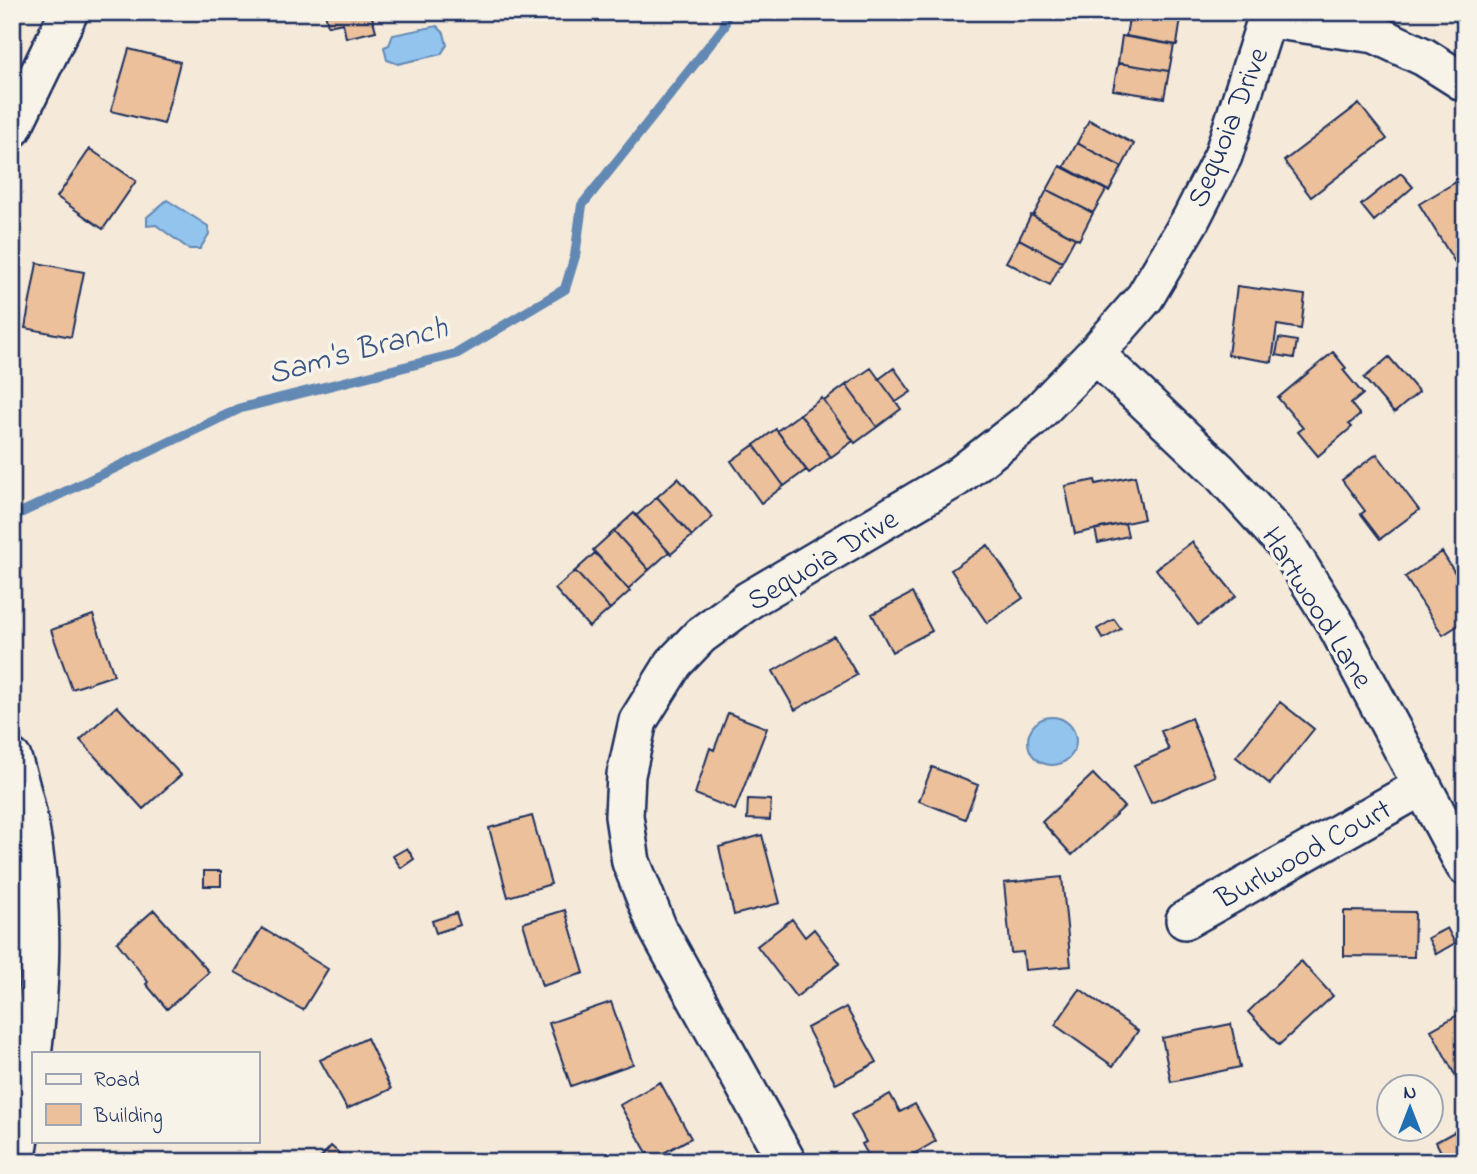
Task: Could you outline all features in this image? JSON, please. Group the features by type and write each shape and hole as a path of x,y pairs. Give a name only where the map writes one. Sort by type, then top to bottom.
{"street":[{"path":"12,129 69,12"},
{"path":"1269,16 1375,34 1424,57 1465,83"},
{"name":"Sequoia Drive","path":"787,1162 658,929 631,862 624,816 626,775 638,721 674,663 701,635 749,600 956,478 1032,419 1095,354 1145,297 1191,219 1223,156 1269,16"},
{"name":"Hartwood Lane","path":"1095,354 1219,471 1287,546 1338,628 1465,866"},
{"path":"12,758 21,782 34,851 41,922 41,994 35,1052"},
{"name":"Burlwood Court","path":"1185,920 1421,787"},
{"path":"16,1162 31,1088"}],"water":[{"path":"437,26 444,33 447,45 441,54 398,64 387,60 384,47 389,45 393,35"},
{"path":"167,200 208,226 209,234 200,249 189,249 156,225 147,226 147,217"},
{"path":"1052,717 1069,724 1076,741 1069,758 1052,765 1035,758 1028,741 1035,724"}],"building":[{"path":"325,12 392,12 372,17 376,31 346,38 343,23 328,26"},
{"path":"1130,12 1181,18 1177,45 1126,36"},
{"path":"1151,12 1182,12 1181,18"},
{"path":"1122,36 1174,45 1169,71 1118,63"},
{"path":"129,49 180,62 164,124 111,111"},
{"path":"1118,63 1169,71 1164,98 1113,90"},
{"path":"1359,104 1387,139 1311,197 1284,161"},
{"path":"1089,120 1134,144 1122,167 1077,143"},
{"path":"1077,143 1122,167 1109,191 1064,167"},
{"path":"90,149 136,181 103,229 57,197"},
{"path":"1060,166 1106,190 1093,213 1047,190"},
{"path":"1401,173 1413,187 1374,221 1361,205"},
{"path":"1456,182 1465,196 1465,259 1456,264 1419,204"},
{"path":"1047,190 1093,213 1079,240 1033,216"},
{"path":"1031,215 1075,238 1062,262 1019,239"},
{"path":"1019,239 1062,262 1050,285 1006,262"},
{"path":"37,263 84,272 71,337 25,328"},
{"path":"1237,286 1305,295 1301,329 1277,325 1272,362 1228,355"},
{"path":"1279,338 1297,341 1294,358 1276,355"},
{"path":"1333,352 1346,368 1343,370 1363,394 1351,404 1360,415 1349,424 1352,427 1318,456 1298,432 1303,428 1278,398"},
{"path":"1389,357 1419,392 1394,413 1364,378"},
{"path":"871,368 901,409 877,427 846,385"},
{"path":"894,368 911,392 896,402 879,379"},
{"path":"846,385 877,427 855,443 824,401"},
{"path":"822,398 853,441 831,457 800,414"},
{"path":"800,414 831,457 809,473 777,431"},
{"path":"776,429 806,470 784,486 754,445"},
{"path":"754,445 784,486 761,503 731,461"},
{"path":"1377,454 1419,510 1380,539 1361,514 1365,511 1342,480"},
{"path":"1135,476 1144,519 1075,534 1065,486 1095,480 1096,484"},
{"path":"678,478 713,517 692,536 657,497"},
{"path":"657,497 692,536 671,554 636,516"},
{"path":"634,513 669,552 649,570 614,531"},
{"path":"1125,523 1128,536 1098,543 1095,529"},
{"path":"614,531 649,570 628,589 593,550"},
{"path":"1192,542 1236,596 1198,625 1156,569"},
{"path":"988,545 1023,598 987,623 951,570"},
{"path":"1442,552 1460,581 1465,578 1465,621 1443,635 1405,577"},
{"path":"595,553 630,591 610,609 575,571"},
{"path":"575,571 610,609 589,627 555,589"},
{"path":"912,593 932,631 892,652 872,614"},
{"path":"93,615 114,675 72,689 51,630"},
{"path":"1114,619 1121,629 1103,639 1097,629"},
{"path":"834,636 857,675 795,710 773,671"},
{"path":"1280,702 1314,729 1270,784 1236,757"},
{"path":"117,706 181,775 143,809 80,740"},
{"path":"728,713 767,728 735,810 695,794 710,748 714,750"},
{"path":"1191,718 1215,776 1151,803 1134,765 1169,750 1161,731"},
{"path":"932,767 978,785 965,819 919,801"},
{"path":"1093,774 1124,807 1072,855 1042,822"},
{"path":"748,799 771,800 770,820 747,819"},
{"path":"532,816 551,884 508,897 489,828"},
{"path":"762,835 780,903 734,915 719,847"},
{"path":"407,848 414,859 401,868 393,856"},
{"path":"204,871 221,871 221,886 204,886"},
{"path":"1062,877 1071,966 1025,970 1023,952 1011,953 1004,883"},
{"path":"154,910 209,972 167,1009 117,942"},
{"path":"565,910 584,973 542,986 523,923"},
{"path":"1344,911 1415,912 1414,957 1344,956"},
{"path":"456,913 460,925 436,933 432,921"},
{"path":"792,919 805,937 814,929 840,963 796,997 757,946"},
{"path":"262,928 328,969 303,1010 235,972"},
{"path":"1447,928 1455,943 1436,954 1428,938"},
{"path":"1301,961 1333,996 1279,1045 1248,1012"},
{"path":"1080,989 1138,1031 1113,1066 1055,1025"},
{"path":"611,1002 633,1064 571,1086 549,1023"},
{"path":"846,1007 877,1062 836,1084 807,1028"},
{"path":"1465,1011 1465,1092 1464,1092 1431,1030"},
{"path":"1231,1024 1240,1067 1171,1082 1162,1038"},
{"path":"367,1038 391,1089 347,1109 320,1060"},
{"path":"660,1082 691,1138 651,1160 620,1105"},
{"path":"890,1094 900,1112 915,1104 936,1141 900,1162 872,1162 862,1144 866,1142 851,1115"},
{"path":"1465,1126 1465,1162 1446,1162 1436,1142 1446,1142 1446,1136"},
{"path":"331,1146 349,1162 317,1162"}],"waterway":[{"name":"Sam's Branch","path":"12,517 241,408 456,354 565,289 575,256 582,205 724,27 727,12"}]}
